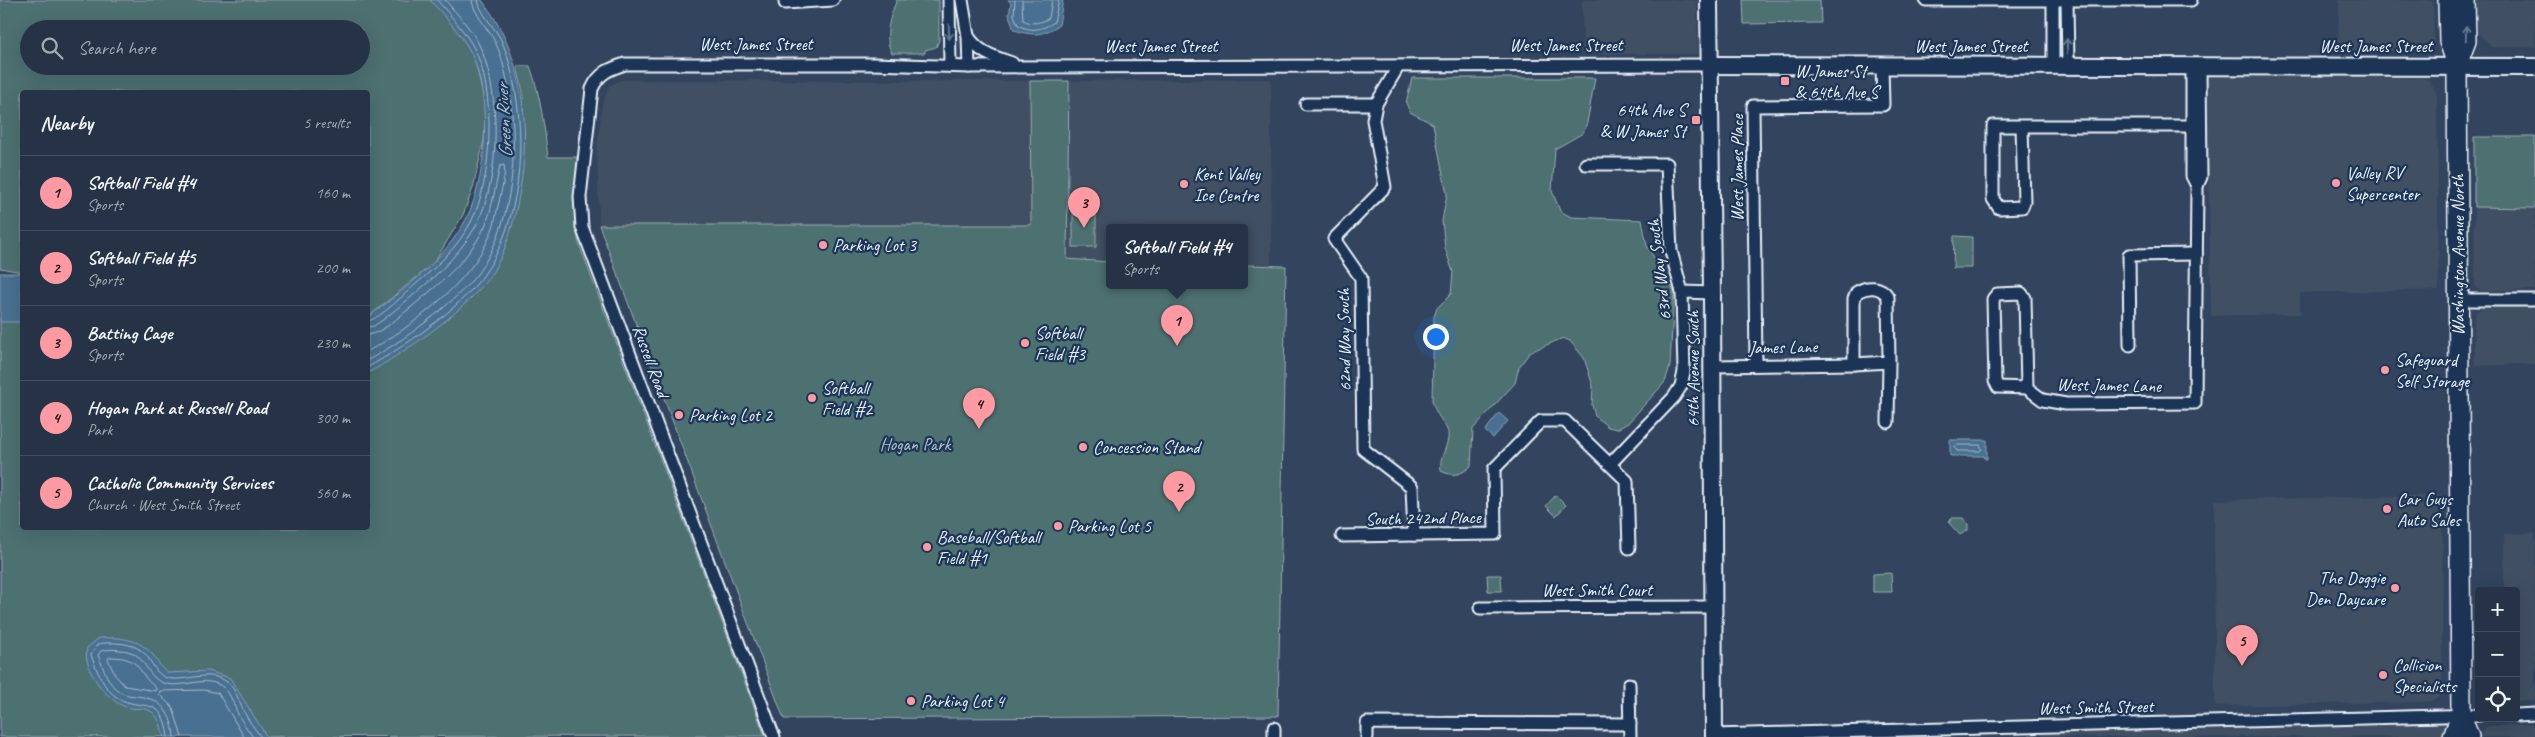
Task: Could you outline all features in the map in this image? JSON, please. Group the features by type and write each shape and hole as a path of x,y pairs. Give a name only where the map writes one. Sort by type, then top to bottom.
{"main road":[{"name":"Washington Avenue North","path":"2448,0 2449,41 2457,65 2458,300 2470,715 2469,737"},
{"name":"Washington Avenue North","path":"2457,65 2466,41 2465,0"},
{"name":"Washington Avenue North","path":"2453,737 2470,715"}],"street":[{"path":"785,2 833,0"},
{"path":"949,0 950,65"},
{"path":"962,0 968,36 969,66"},
{"name":"64th Avenue South","path":"1708,0 1713,366 1714,736"},
{"path":"1926,0 2192,0"},
{"path":"2053,1 2060,66"},
{"path":"2060,66 2067,1"},
{"path":"968,36 975,46 984,53 1024,66"},
{"name":"West James Street","path":"600,75 625,64 969,66 2457,65 2535,67"},
{"name":"62nd Way South","path":"1398,66 1376,104 1373,120 1385,187 1334,239 1361,278 1363,449 1412,487 1414,535"},
{"name":"West James Place","path":"1756,365 1753,106 1882,105 1882,66"},
{"path":"2130,344 2129,255 2196,254 2197,186 2192,176 2196,126 2196,66"},
{"name":"Russell Road","path":"600,75 592,89 580,197 582,227 774,737"},
{"path":"1306,104 1376,104"},
{"path":"2022,126 2024,202 2022,208 1999,208 1993,199 1993,126 2022,126 2196,126"},
{"name":"63rd Way South","path":"1586,164 1667,164 1671,251 1682,292 1684,372 1681,386 1674,397 1610,464"},
{"name":"West James Lane","path":"2027,388 2025,298 2021,293 1997,294 1993,299 1995,380 1998,387 2027,388 2043,400 2066,404 2195,403 2196,254"},
{"path":"1888,422 1889,362 1888,297 1885,292 1876,288 1865,287 1857,292 1854,300 1854,364 1889,362"},
{"path":"1682,292 1712,293"},
{"path":"2458,300 2535,300"},
{"name":"James Lane","path":"1713,366 1854,364"},
{"name":"South 242nd Place","path":"1342,536 1495,534 1494,469 1542,421 1565,421 1629,485 1629,548"},
{"name":"West Smith Court","path":"1480,608 1714,607"},
{"path":"1630,684 1630,737"},
{"path":"2520,714 2535,714"},
{"name":"West Smith Street","path":"1714,736 2470,715"},
{"path":"1367,737 1367,723 1630,724"}],"shaded area":[{"path":"1582,0 1697,0 1698,54 1583,54"},
{"path":"2339,0 2433,0 2434,44 2430,49 2424,51 2338,51"},
{"path":"2475,0 2535,0 2535,47 2491,47 2478,33"},
{"path":"2207,77 2424,78 2430,81 2437,93 2439,290 2300,293 2300,314 2211,316"},
{"path":"1271,79 1271,265 1248,265 1248,224 1106,224 1106,264 1067,264 1069,81"},
{"path":"620,80 1030,81 1031,225 599,225 597,148 602,104 609,86"},
{"path":"2474,207 2535,208 2535,290 2481,291 2475,287"},
{"path":"2484,306 2535,306 2535,364 2475,366 2474,321 2476,312"},
{"path":"2443,495 2442,686 2438,697 2431,701 2420,702 2215,706 2214,500"},
{"path":"2535,533 2535,701 2520,701 2520,587 2504,587 2504,534"},
{"path":"2461,715 2453,737 2042,737 2042,726"},
{"path":"2535,724 2535,737 2479,737 2488,726"}],"green space":[{"path":"0,0 433,0 465,39 475,60 486,109 484,140 473,188 463,215 433,264 370,315 370,90 20,90 20,272 0,268"},
{"path":"897,0 939,0 939,40 936,47 925,50 925,53 892,53 889,47 888,34 890,19"},
{"path":"1743,0 1820,0 1821,23 1744,24"},
{"path":"517,66 530,66 539,100 548,157 577,157 575,222 579,244 765,736 0,737 0,317 20,317 20,530 370,530 370,366 524,141 523,92"},
{"path":"1412,78 1595,78 1587,123 1583,133 1555,149 1552,191 1560,211 1571,217 1642,220 1647,246 1674,291 1670,366 1665,382 1628,423 1617,429 1608,427 1595,416 1592,405 1593,386 1584,358 1570,341 1563,338 1530,352 1519,367 1515,383 1473,429 1471,466 1457,474 1441,471 1441,461 1448,432 1432,401 1434,317 1437,308 1451,294 1453,272 1445,248 1442,221 1447,194 1433,124 1410,112 1406,103"},
{"name":"Hogan Park","path":"1030,81 1069,81 1067,259 1106,262 1106,289 1248,289 1248,265 1286,266 1278,716 784,719 599,225 1031,225"},
{"path":"2474,137 2535,137 2535,208 2474,207"},
{"path":"1073,209 1096,209 1096,247 1073,247"},
{"path":"1954,236 1972,237 1972,268 1953,268"},
{"path":"1556,495 1566,505 1556,516 1546,506"},
{"path":"1951,518 1963,518 1968,524 1968,530 1960,535 1949,523"},
{"path":"1891,573 1892,592 1873,592 1873,574"},
{"path":"1487,575 1501,575 1502,591 1488,591"}],"water":[{"name":"Green River","path":"430,0 482,0 497,23 509,48 517,74 524,128 524,156 516,210 502,255 487,280 476,293 432,331 370,372 370,315 419,277 442,253 461,228 477,189 482,166 484,141 482,91 470,51 452,24"},
{"path":"1008,0 1063,0 1059,25 1037,34 1014,30 1009,15 1011,3"},
{"path":"0,273 20,273 20,322 0,322"},
{"path":"1499,413 1508,421 1493,438 1485,431"},
{"path":"1950,440 1987,440 1987,459 1984,456 1950,456"},
{"path":"99,638 122,638 142,645 148,649 161,667 168,673 208,671 230,678 267,737 164,737 159,720 155,714 146,709 126,707 119,704 104,691 92,674 86,656 87,648"}],"place":[{"name":"W James St & 64th Ave S","path":"1785,81"},
{"name":"64th Ave S & W James St","path":"1696,120"},
{"name":"Valley RV Supercenter","path":"2336,183"},
{"name":"Kent Valley Ice Centre","path":"1184,184"},
{"name":"Batting Cage","path":"1084,228"},
{"name":"Parking Lot 3","path":"823,245"},
{"name":"Softball Field #3","path":"1025,343"},
{"name":"Softball Field #4","path":"1177,346"},
{"name":"Safeguard Self Storage","path":"2385,370"},
{"name":"Softball Field #2","path":"812,398"},
{"name":"Parking Lot 2","path":"679,415"},
{"name":"Hogan Park at Russell Road","path":"979,429"},
{"name":"Concession Stand","path":"1083,447"},
{"name":"Car Guys Auto Sales","path":"2387,509"},
{"name":"Softball Field #5","path":"1179,512"},
{"name":"Parking Lot 5","path":"1058,526"},
{"name":"Baseball/Softball Field #1","path":"927,547"},
{"name":"The Doggie Den Daycare","path":"2395,588"},
{"name":"Catholic Community Services","path":"2242,666"},
{"name":"Collision Specialists","path":"2383,675"},
{"name":"Parking Lot 4","path":"911,701"}]}
